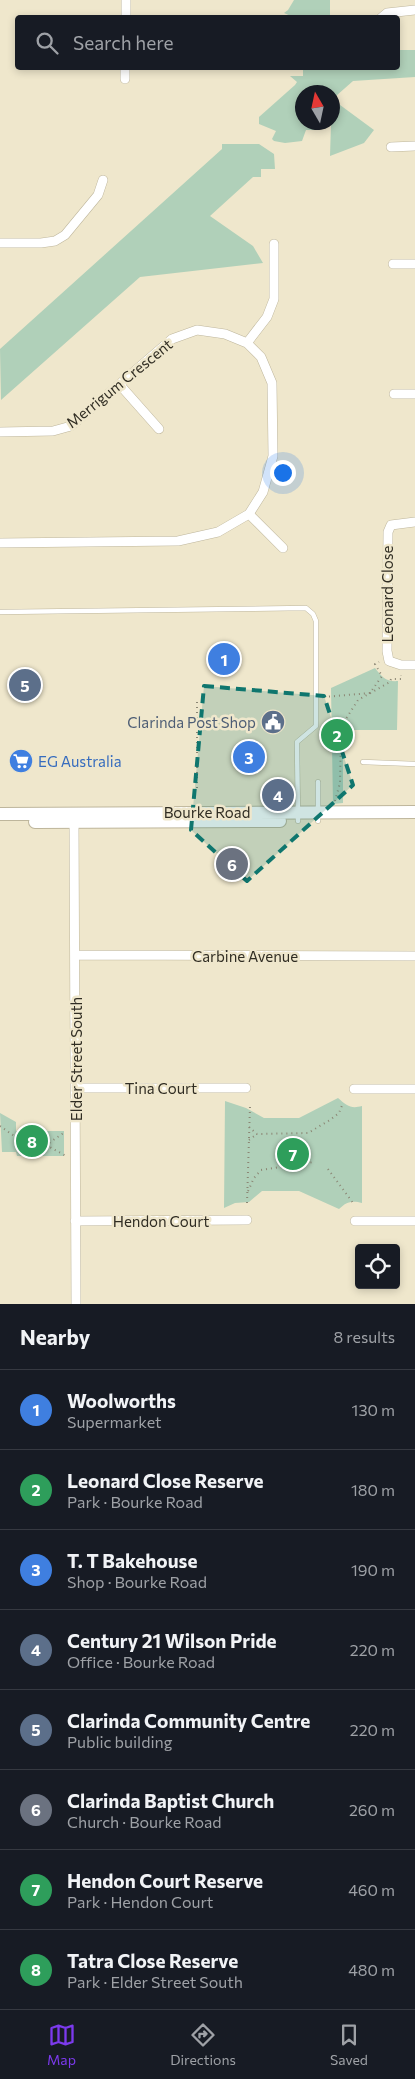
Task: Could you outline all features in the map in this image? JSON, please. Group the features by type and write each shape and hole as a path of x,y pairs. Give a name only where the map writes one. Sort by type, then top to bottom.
{"main road":[{"name":"Bourke Road","path":"0,822 74,818 298,817 415,812"},
{"name":"Bourke Road","path":"0,814 74,818"},
{"name":"Bourke Road","path":"318,816 415,820"}],"street":[{"path":"126,0 126,15"},
{"path":"385,15 387,13 415,10"},
{"path":"125,70 125,80"},
{"path":"391,148 415,146"},
{"path":"0,243 41,243 65,235 98,195 103,180"},
{"path":"247,343 267,317 274,299 274,244"},
{"path":"393,264 415,264"},
{"name":"Merrigum Crescent","path":"0,432 53,431 71,426 172,339 197,330 225,334 247,343 261,357 272,383 274,456 263,492 248,514 218,532 178,541 0,543"},
{"path":"120,385 159,429"},
{"path":"394,394 415,394"},
{"path":"248,514 283,548"},
{"name":"Leonard Close","path":"415,522 391,524 388,532 387,651 389,661 401,665 415,665"},
{"name":"Elder Street South","path":"74,818 76,1304"},
{"name":"Carbine Avenue","path":"76,956 415,956"},
{"name":"Tina Court","path":"76,1088 246,1088"},
{"path":"354,1089 415,1088"},
{"name":"Hendon Court","path":"75,1221 247,1220"},
{"path":"355,1221 415,1221"}],"lane":[{"path":"0,612 306,608 313,614 316,621 316,726 297,742 298,817"},
{"path":"363,762 415,764"},
{"path":"318,782 318,816"}],"path":[{"path":"370,693 382,676 375,664 389,661"},
{"path":"334,805 340,783 341,731 344,722 358,700 390,682 391,679 402,679 401,665"},
{"path":"316,697 370,693"},
{"path":"197,700 197,788"},
{"path":"249,1140 257,1134 308,1133 339,1113 343,1103"},
{"path":"247,1203 250,1106"},
{"path":"0,1126 20,1140 46,1145 64,1156 76,1157"},
{"path":"249,1127 257,1134"},
{"path":"46,1145 64,1131 76,1133"},
{"path":"247,1193 254,1178 261,1170 314,1162"},
{"path":"328,1169 353,1203"},
{"path":"248,1176 254,1178"}],"highlighted area":[{"path":"204,686 324,696 353,785 247,881 191,830"}],"green space":[{"path":"294,0 330,0 330,15 288,15 284,13"},
{"path":"400,50 415,50 415,77 353,81 340,92 340,85 295,85 297,82 290,76 303,76 303,70 400,70"},
{"path":"295,85 295,130 306,130 302,141 285,143 274,141 272,139 276,131 259,124 259,117"},
{"path":"340,105 374,130 364,143 330,156 331,130 340,130"},
{"path":"222,144 259,144 274,154 275,169 261,169 261,177 253,177 210,216 253,246 263,263 140,277 1,400 0,349 222,149"},
{"path":"375,668 390,681 398,681 397,730 343,730 343,803 333,804 331,688"},
{"path":"338,1098 349,1106 362,1106 362,1203 349,1202 339,1209 299,1191 262,1191 249,1202 235,1203 224,1208 225,1101 246,1108 264,1118 299,1118"},
{"path":"0,1113 16,1122 16,1131 64,1131 64,1156 17,1156 16,1152 2,1152"}],"place":[{"name":"Woolworths","path":"224,659"},
{"name":"Clarinda Community Centre","path":"25,685"},
{"name":"Clarinda Post Shop","path":"273,722"},
{"name":"Leonard Close Reserve","path":"337,735"},
{"name":"T. T Bakehouse","path":"249,757"},
{"name":"EG Australia","path":"21,761"},
{"name":"Century 21 Wilson Pride","path":"278,795"},
{"name":"Clarinda Baptist Church","path":"232,864"},
{"name":"Tatra Close Reserve","path":"32,1141"},
{"name":"Hendon Court Reserve","path":"293,1154"}]}
